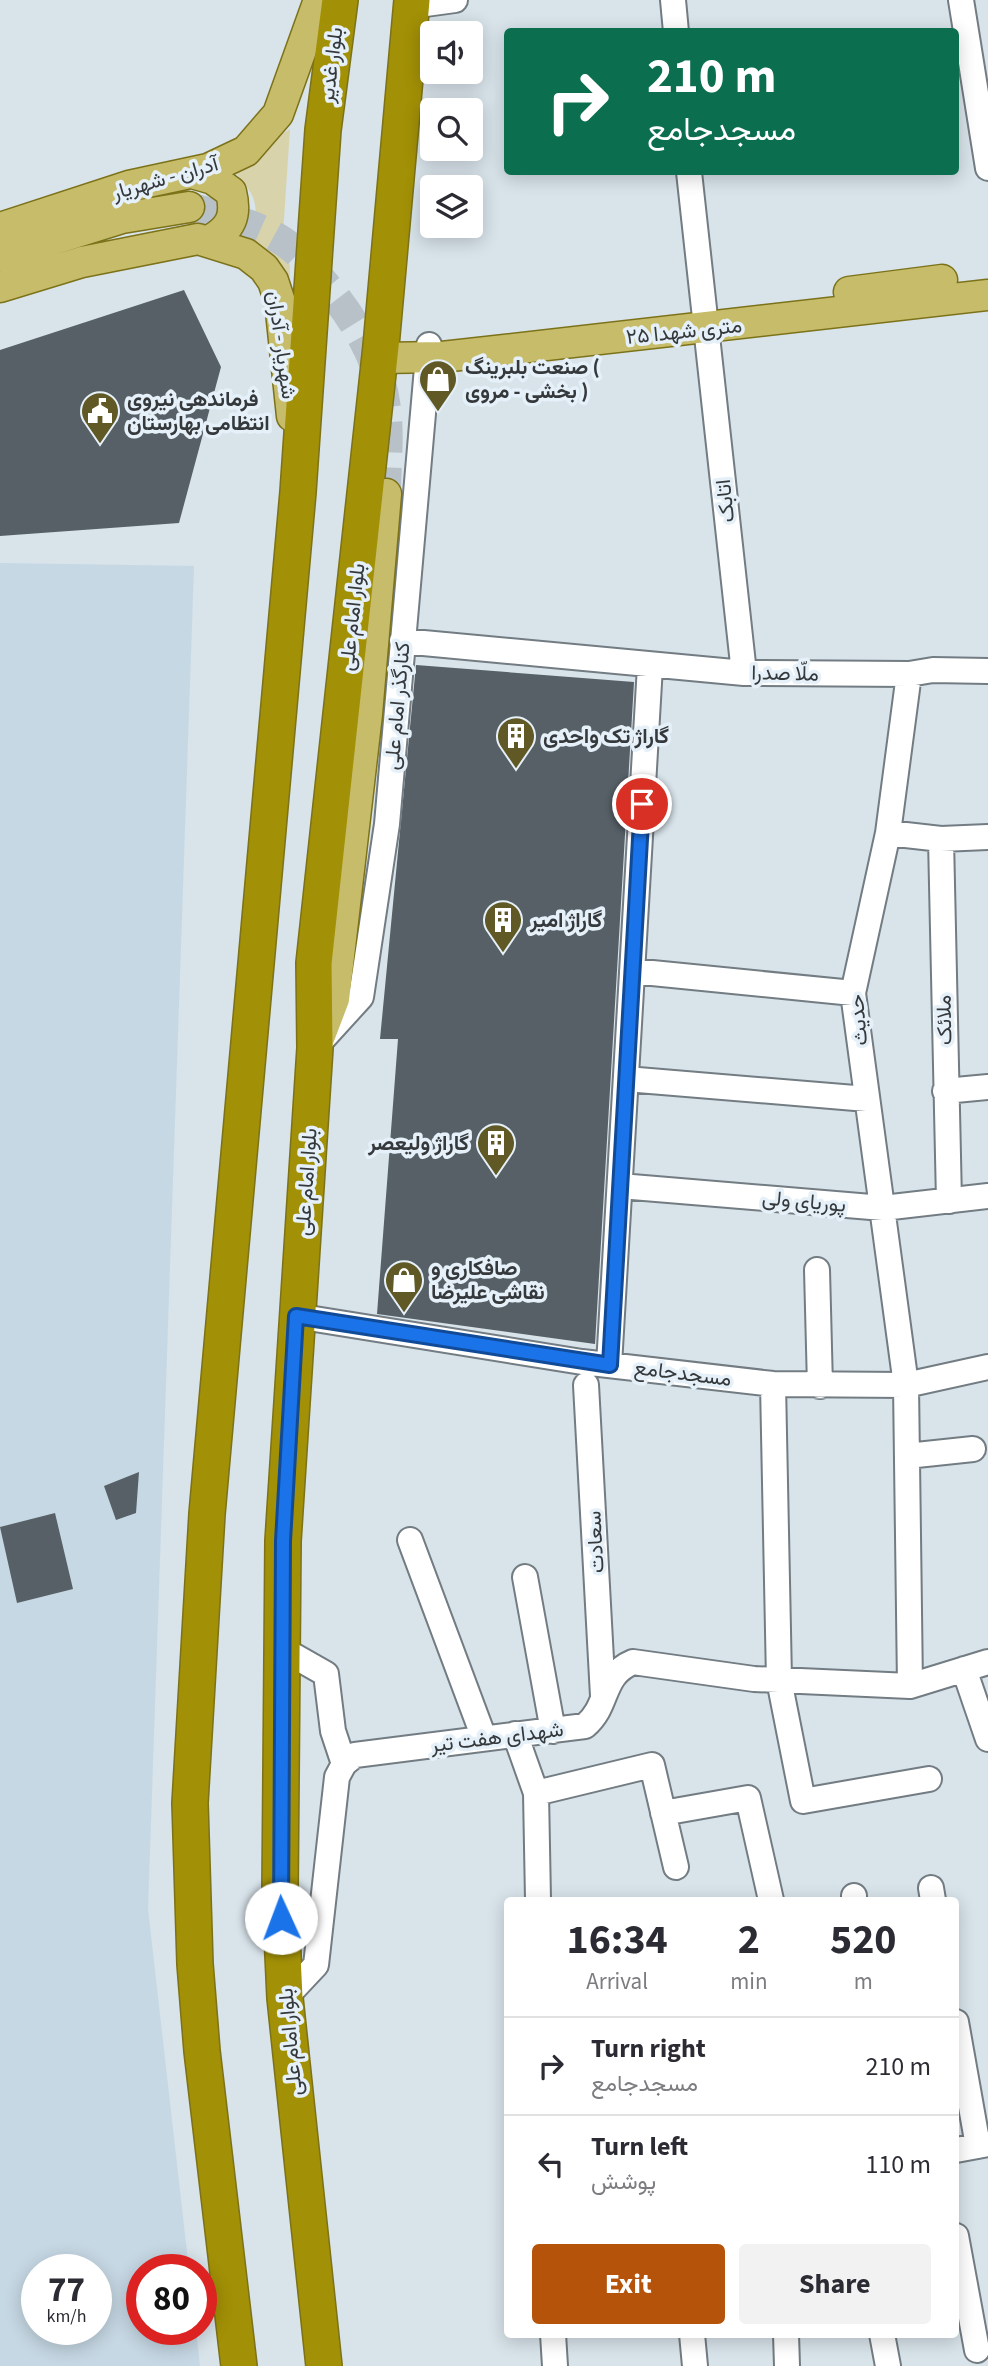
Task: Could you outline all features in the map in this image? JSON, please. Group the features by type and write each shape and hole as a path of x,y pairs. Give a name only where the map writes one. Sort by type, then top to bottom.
{"highway":[{"name":"بلوار غدیر","path":"298,492 323,130 340,0"},
{"name":"بلوار امام علی","path":"324,2366 285,1997 280,1891 283,1541 315,1048 314,963 381,352 412,3"},
{"path":"239,2366 202,2052 195,1964 190,1803 206,1514 298,492"},
{"path":"301,2153 296,2236 304,2366"}],"main road":[{"name":"آدران - شهریار","path":"0,228 130,186 208,169 246,151 278,114 319,0"},
{"path":"192,173 213,179 231,192 234,215 230,226 209,242"},
{"path":"0,256 122,218 189,207"},
{"name":"شهریار - آدران","path":"0,287 82,262 198,239 246,254 264,268 273,281 280,302 298,492"},
{"name":"۲۵ متری شهدا","path":"704,321 892,286 988,275"},
{"name":"۲۵ متری شهدا","path":"381,352 429,351 704,321 988,295"},
{"path":"315,1048 334,999 367,714 386,494"}],"street":[{"path":"412,3 456,0"},
{"path":"673,0 676,28"},
{"path":"961,0 982,97 988,168"},
{"name":"اتابک","path":"689,175 744,673"},
{"name":"کنارگذر امام علی","path":"315,1048 361,998 387,824 429,351"},
{"name":"ملّا صدرا","path":"402,641 744,673 909,674 933,670 988,671"},
{"path":"610,1365 650,666"},
{"path":"909,674 888,833 941,839 988,837"},
{"name":"حدیث","path":"888,833 853,993 906,1385 910,1686"},
{"name":"ملائک","path":"941,839 949,1201"},
{"path":"632,971 853,993"},
{"path":"626,1079 867,1099"},
{"path":"945,1091 988,1087"},
{"name":"پوریای ولی","path":"620,1186 883,1208 988,1196"},
{"path":"817,1270 820,1386"},
{"name":"مسجدجامع","path":"296,1316 610,1365 773,1384 906,1385 988,1367"},
{"path":"773,1384 779,1680 803,1801 929,1779"},
{"name":"سعادت","path":"586,1385 603,1698"},
{"path":"907,1456 973,1449"},
{"path":"410,1540 484,1738"},
{"path":"525,1577 554,1731"},
{"path":"282,1648 326,1674 333,1731 344,1764 337,1777 316,1965 285,1997"},
{"name":"شهدای هفت تیر","path":"344,1764 355,1755 585,1726 596,1717 619,1668 634,1662 779,1680 910,1686 988,1662"},
{"path":"964,1669 988,1739"},
{"path":"515,1734 536,1793 538,1897"},
{"path":"536,1793 652,1765 676,1867"},
{"path":"663,1813 748,1798 770,1897"},
{"path":"959,2043 974,2146"},
{"path":"959,2252 977,2350"},
{"path":"553,2338 555,2366"},
{"path":"692,2338 695,2366"},
{"path":"786,2338 787,2366"},
{"path":"883,2338 888,2366"}],"shaded area":[{"path":"290,129 282,249 290,265 289,308 267,252 251,239 255,216 254,200 231,167"},
{"path":"0,563 194,566 148,1909 187,2254 126,2254 126,2345 198,2345 200,2366 0,2366"}],"building":[{"name":"فرماندهی نیروی انتظامی بهارستان","path":"184,290 221,367 179,523 0,536 0,350"},
{"path":"416,665 634,682 595,1344 377,1314 398,1039 380,1039"},
{"path":"139,1472 136,1513 116,1520 104,1486"},
{"path":"55,1513 73,1589 17,1603 0,1527"}],"tunnel":[{"path":"189,207 250,225 284,242 306,262 348,314 375,364 385,400 388,437 386,494"}],"place":[{"name":"صنعت بلبرینگ ( بخشی - مروی )","path":"438,413"},
{"name":"فرماندهی نیروی انتظامی بهارستان","path":"100,445"},
{"name":"گاراژ تک واحدی","path":"516,770"},
{"name":"گاراژ امیر","path":"503,954"},
{"name":"گاراژ ولیعصر","path":"496,1177"},
{"name":"صافکاری و نقاشی عليرضا","path":"404,1314"}],"route":[{"path":"281,1918 283,1541 296,1316 610,1365 642,804"}]}
